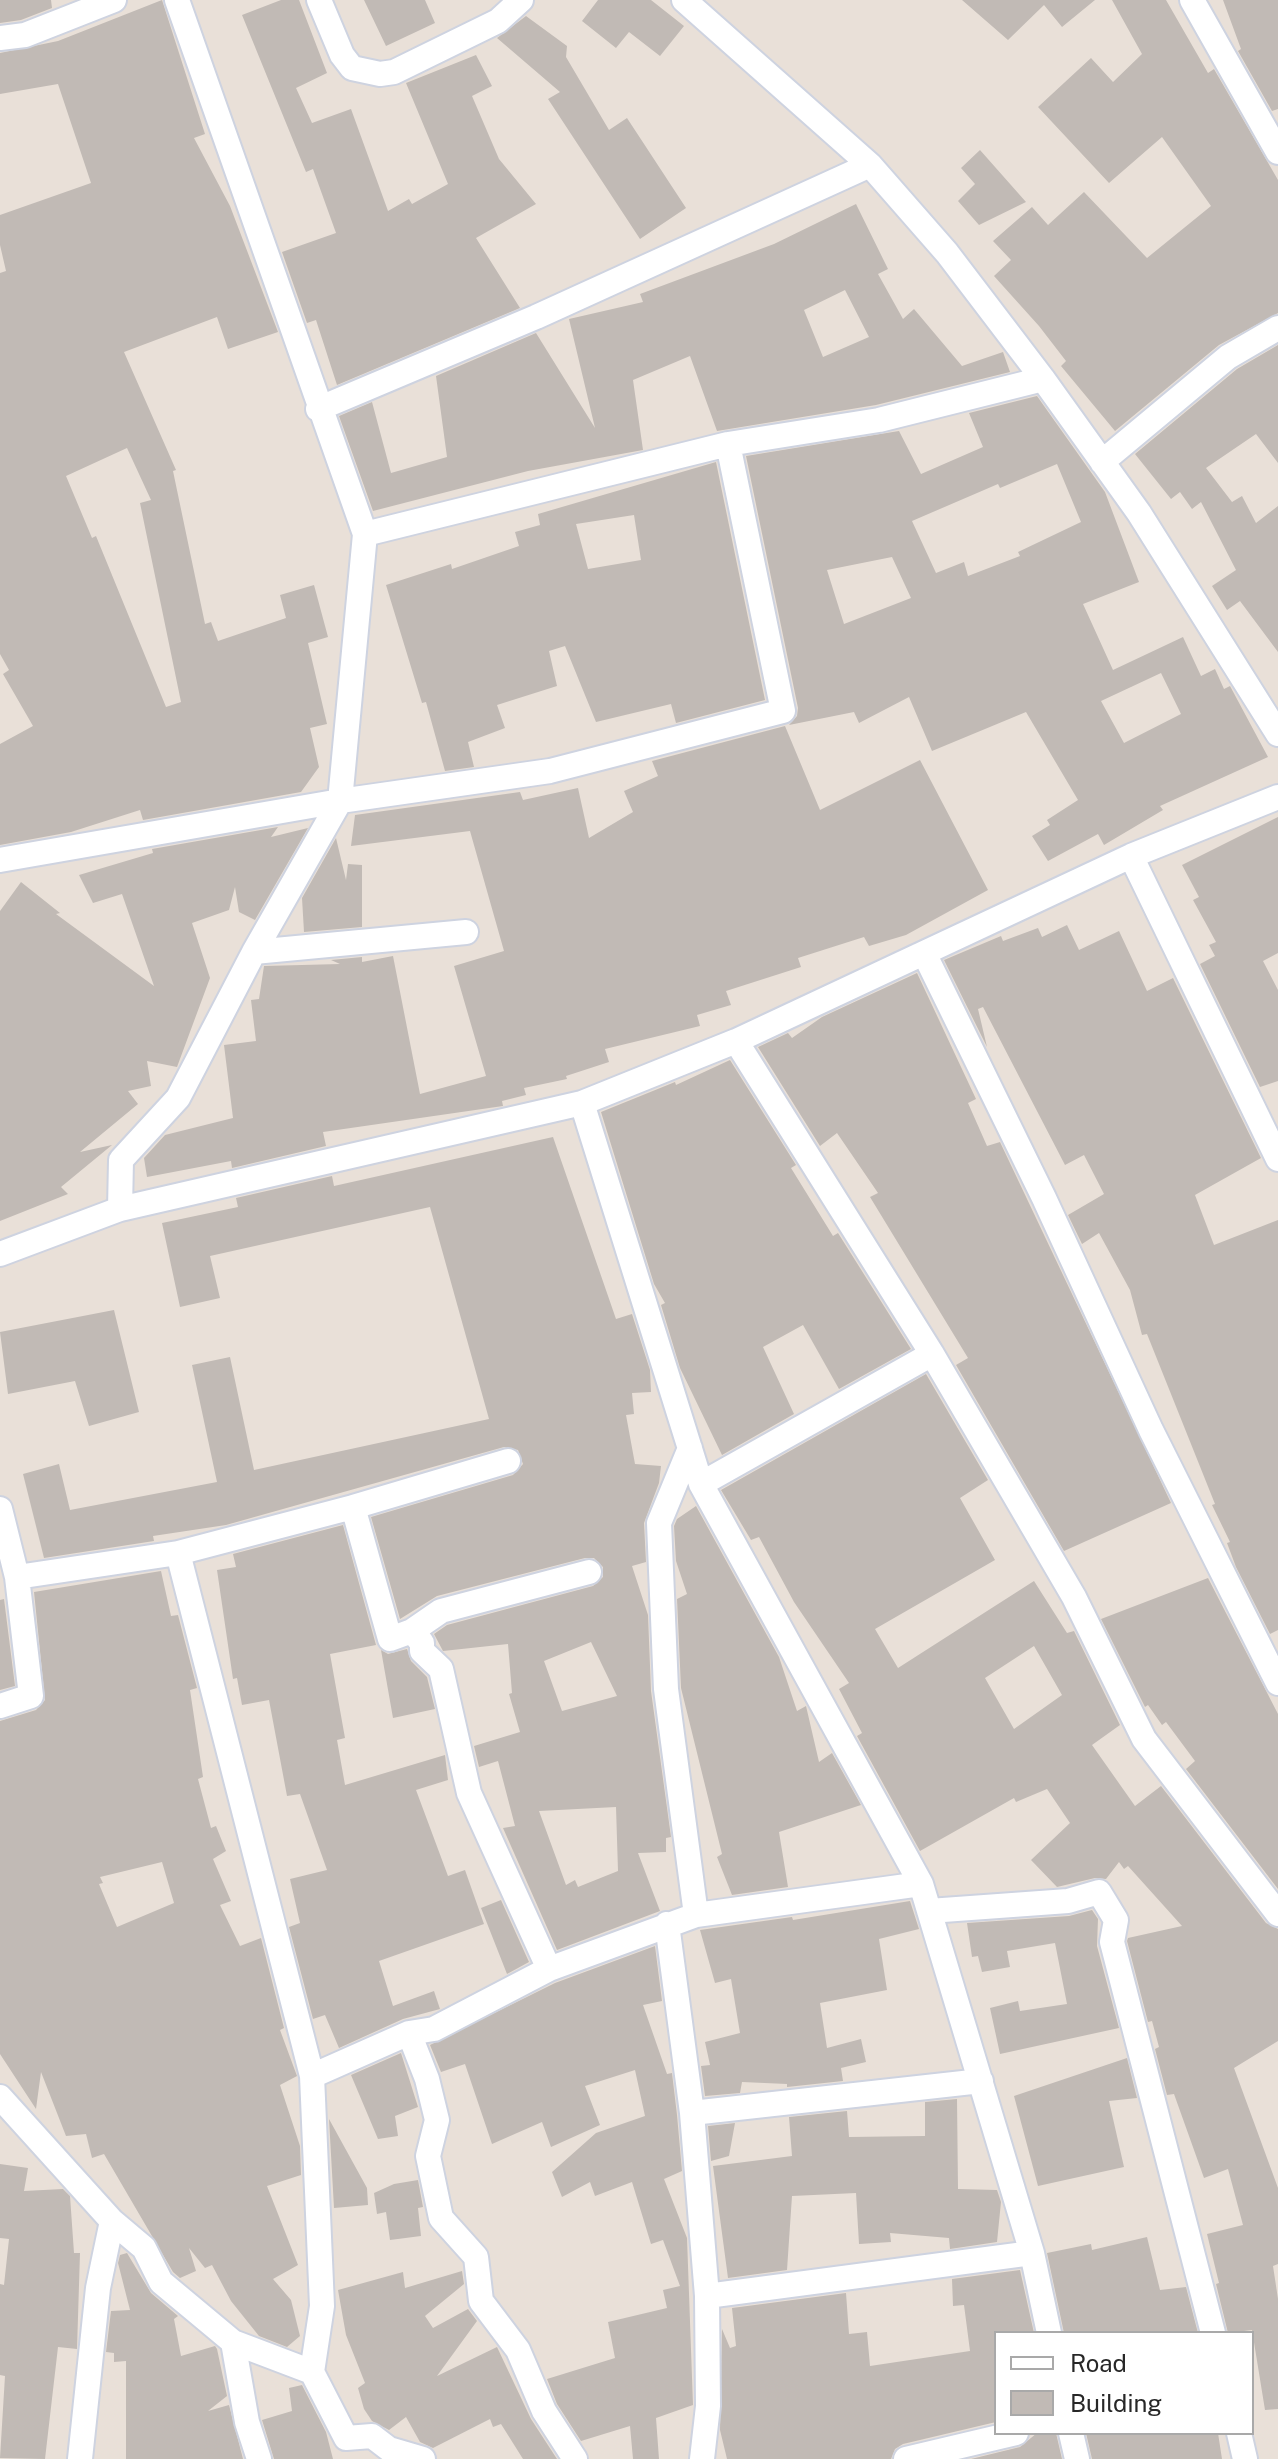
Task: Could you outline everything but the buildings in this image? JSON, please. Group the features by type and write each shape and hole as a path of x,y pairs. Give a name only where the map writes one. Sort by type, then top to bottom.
{"street":[{"path":"0,38 25,35 114,0"},
{"path":"120,1209 121,1160 178,1098 254,952 340,801 365,534 318,409 177,0"},
{"path":"319,0 342,55 352,68 380,74 394,72 498,21 521,0"},
{"path":"684,0 870,165 930,232 1043,379 1139,513 1278,734"},
{"path":"1192,0 1278,152"},
{"path":"318,409 536,317 870,165"},
{"path":"1102,462 1228,357 1278,328"},
{"path":"365,534 728,444 879,420 1043,379"},
{"path":"0,860 340,801 550,771 783,711 728,444"},
{"path":"0,1254 120,1209 582,1103 736,1041 1131,856 1278,797"},
{"path":"1131,856 1278,1159"},
{"path":"254,952 466,932"},
{"path":"924,953 1044,1198 1151,1430 1278,1683"},
{"path":"736,1041 932,1354 1074,1597 1144,1739 1278,1914"},
{"path":"582,1103 701,1484 921,1884 1032,2253 1049,2331"},
{"path":"701,1484 932,1354"},
{"path":"690,1448 659,1523 666,1689 696,1915"},
{"path":"17,1577 178,1553 353,1507 508,1461"},
{"path":"353,1507 390,1639 412,1631 441,1611 589,1572"},
{"path":"0,1509 17,1577 31,1696 0,1706"},
{"path":"178,1553 312,2076 322,2306 312,2372 346,2438 372,2436 389,2449 423,2459"},
{"path":"412,1631 422,1643 422,1651 441,1669 469,1793 549,1969"},
{"path":"312,2076 409,2033 434,2029 549,1969 667,1924 696,1915 921,1884"},
{"path":"929,1911 1068,1901 1099,1892 1116,1920 1112,1942 1212,2331"},
{"path":"667,1924 692,2113 707,2296 708,2406 702,2459"},
{"path":"409,2033 427,2079 437,2120 428,2156 441,2218 476,2257 481,2301 518,2350 544,2411 575,2459"},
{"path":"692,2113 981,2081"},
{"path":"0,2097 112,2221 144,2248 161,2282 233,2342 312,2372"},
{"path":"80,2459 98,2288 112,2221"},
{"path":"707,2296 1032,2253"},
{"path":"233,2342 247,2422 259,2459"},
{"path":"906,2459 1008,2435"},
{"path":"1071,2435 1077,2459"},
{"path":"1239,2435 1245,2459"}]}
